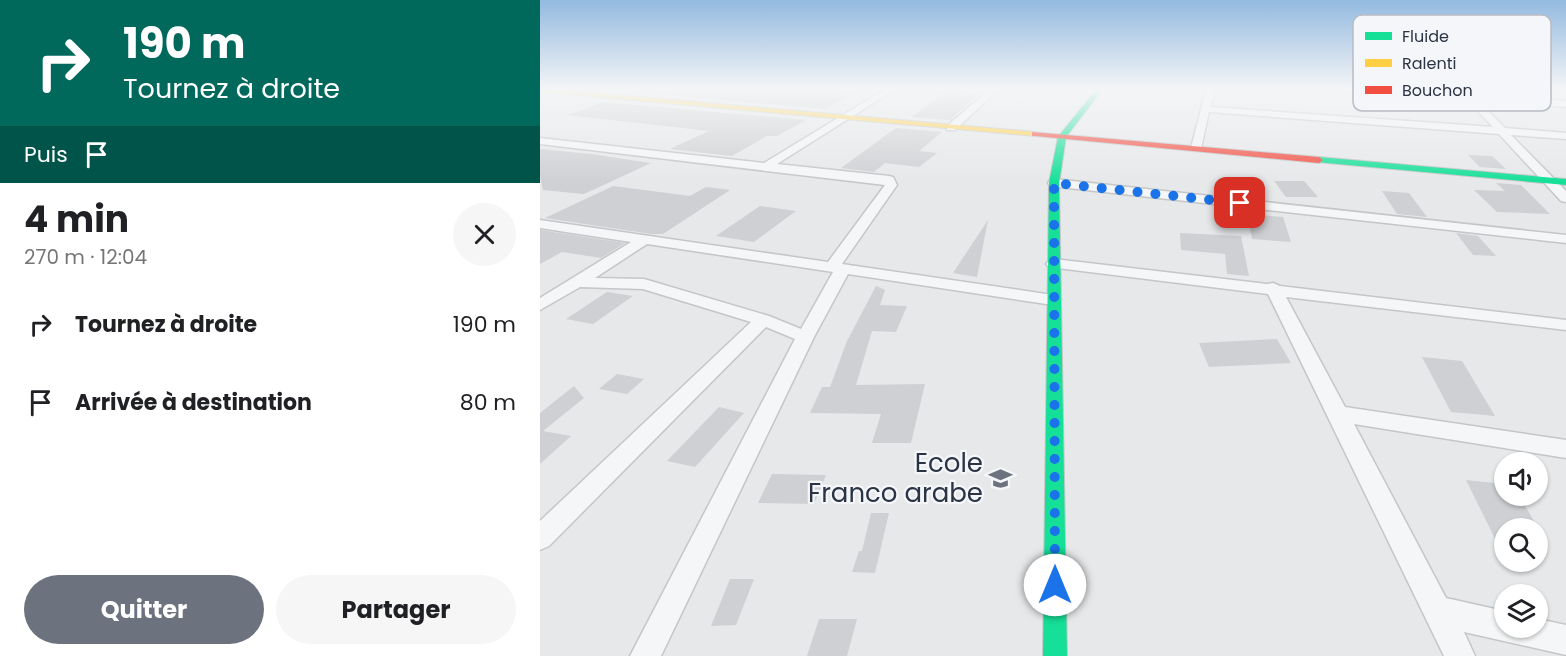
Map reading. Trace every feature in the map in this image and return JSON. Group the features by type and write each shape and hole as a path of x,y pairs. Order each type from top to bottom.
{"street":[{"path":"766,166 837,121"},
{"path":"870,121 1566,182"},
{"path":"951,128 959,121"},
{"path":"1055,656 1054,183 1062,137 1075,121"},
{"path":"1196,148 1203,121"},
{"path":"1356,121 1566,136"},
{"path":"1493,121 1566,198"},
{"path":"540,141 889,180 891,185 837,268 805,337 645,656"},
{"path":"1054,183 1566,239"},
{"path":"540,224 1053,300"},
{"path":"540,305 645,240"},
{"path":"1054,264 1273,288 1566,325"},
{"path":"577,282 644,284 763,320 805,337"},
{"path":"1273,288 1460,656"},
{"path":"540,538 763,320"},
{"path":"1337,414 1566,449"},
{"path":"1437,611 1494,624"},
{"path":"1548,636 1566,640"}],"building":[{"path":"617,121 805,121 777,136 767,136 732,156 670,149 709,131"},
{"path":"896,128 942,132 919,151 937,153 919,167 885,163 874,172 841,168"},
{"path":"540,149 651,163 584,194 543,190 540,176"},
{"path":"1468,155 1492,156 1506,169 1480,167"},
{"path":"1274,181 1304,181 1318,197 1286,197"},
{"path":"1496,183 1521,185 1550,214 1497,212 1474,190 1505,191"},
{"path":"613,186 690,196 706,187 730,190 663,234 545,218"},
{"path":"1382,191 1409,193 1427,217 1397,214"},
{"path":"760,206 796,211 754,242 716,236"},
{"path":"1247,214 1283,217 1291,242 1252,239"},
{"path":"988,220 977,277 953,273"},
{"path":"540,230 625,243 601,258 562,252 540,264"},
{"path":"1180,233 1241,236 1249,276 1227,274 1225,254 1181,250"},
{"path":"1456,233 1478,236 1496,256 1473,255"},
{"path":"876,286 885,290 880,305 907,306 896,332 872,331 856,385 925,384 911,443 872,443 881,414 810,413 822,387 830,387 847,341"},
{"path":"607,292 633,296 593,324 566,319"},
{"path":"1277,339 1291,363 1209,367 1199,343"},
{"path":"1422,357 1462,361 1495,416 1451,412"},
{"path":"617,374 644,379 627,394 599,389"},
{"path":"574,386 584,398 543,431 571,436 540,464 540,413"},
{"path":"719,407 744,413 695,467 667,461"},
{"path":"772,474 826,475 814,504 758,503"},
{"path":"1466,480 1494,483 1494,506 1525,506 1532,518 1494,518 1494,537"},
{"path":"871,513 889,513 875,573 852,572 859,551 862,551"},
{"path":"730,579 754,579 736,625 711,626"},
{"path":"819,619 857,619 847,656 807,656"}],"traffic: fast":[{"path":"1055,656 1054,183 1062,137 1075,121"},
{"path":"1319,160 1566,182"}],"traffic: slow":[{"path":"885,121 1035,134"}],"traffic: jam":[{"path":"1035,134 1319,160"}],"place":[{"name":"Ecole Franco arabe","path":"1001,478"}],"route":[{"path":"1055,585 1052,218 1054,183 1240,203"}]}
